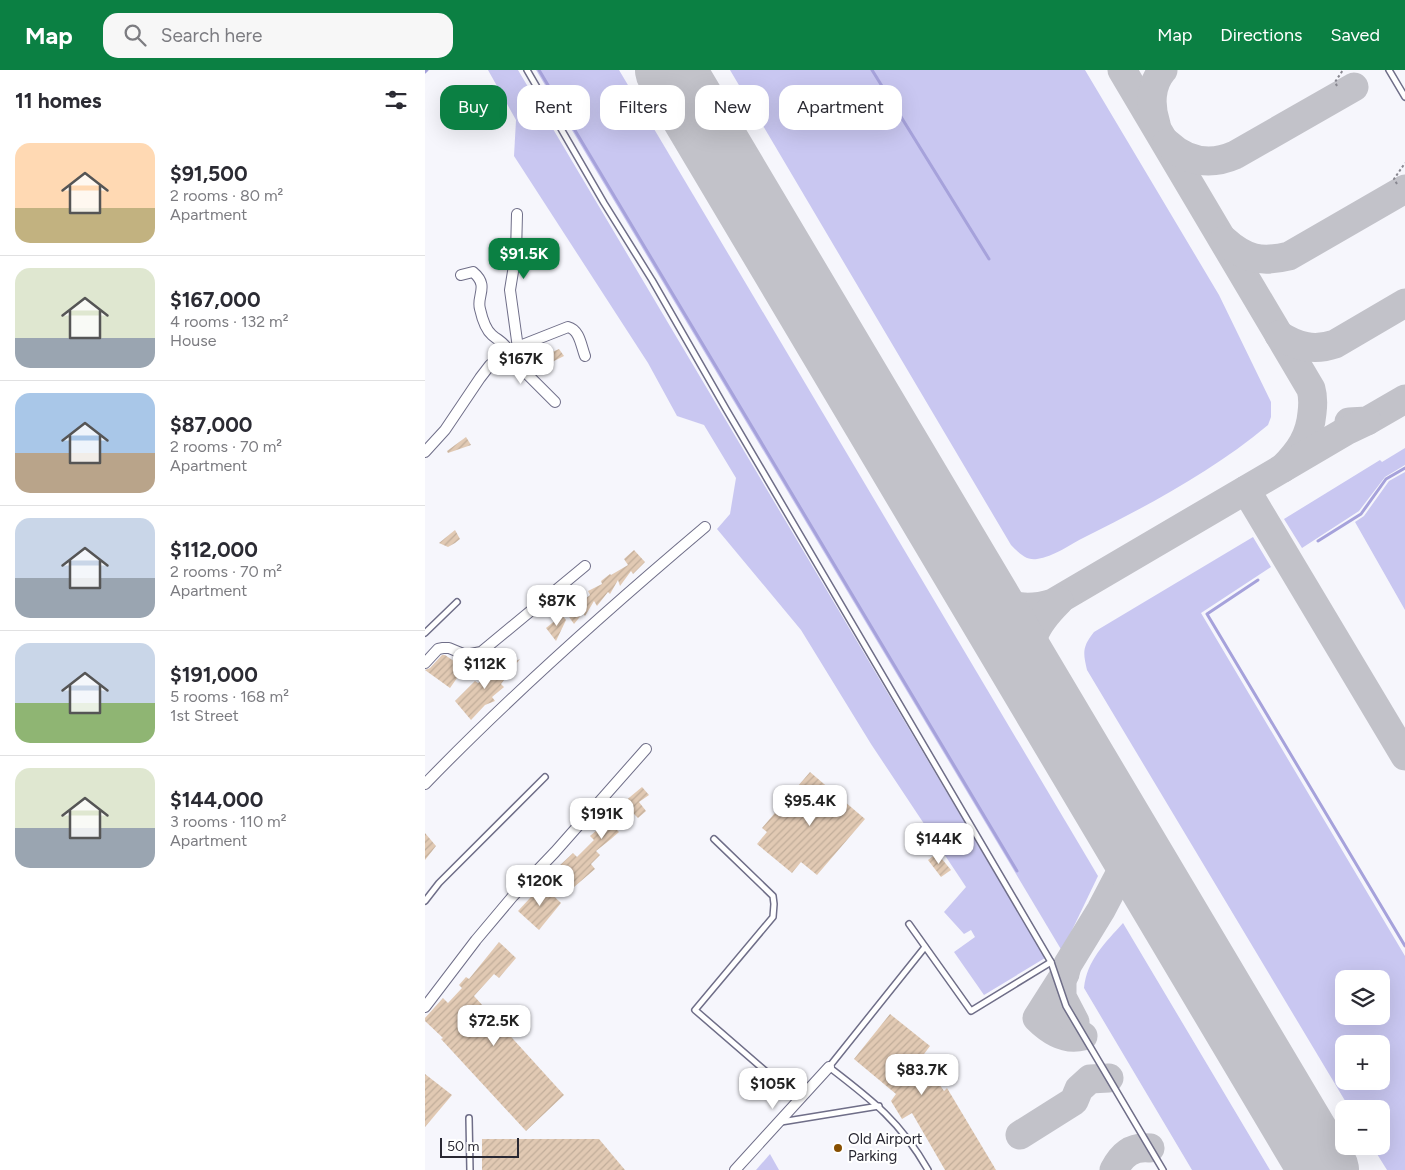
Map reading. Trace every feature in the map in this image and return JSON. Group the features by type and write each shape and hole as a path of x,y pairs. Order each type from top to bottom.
{"street":[{"path":"517,214 517,253 509,290 513,349 528,375 555,402"},
{"path":"461,276 473,272 477,276 483,291 479,307 486,327 493,336 513,349"},
{"path":"425,452 445,430 490,365 513,349 548,334 572,327 577,334 585,356"},
{"path":"425,784 487,720 629,591 705,527"},
{"path":"425,663 438,649 443,648 449,648 466,655 481,652 585,566"},
{"path":"425,1007 476,940 513,896 555,852 646,749"},
{"path":"735,1170 829,1067"}],"lane":[{"path":"527,70 1051,962 1066,1006 1163,1170"},
{"path":"1389,70 1405,96"},
{"path":"425,633 457,602"},
{"path":"425,901 439,883 545,778"},
{"path":"714,839 773,896 774,911 773,917 695,1010 799,1100"},
{"path":"909,924 971,1011 1051,962"},
{"path":"925,947 829,1067 879,1106 907,1138 928,1170"},
{"path":"780,1122 879,1106"},
{"path":"469,1118 470,1170"}],"path":[{"path":"1337,86 1335,82 1343,70"},
{"path":"1397,184 1394,179 1405,163"}],"shaded area":[{"path":"488,70 518,70 527,85 517,85 517,130 554,130 1045,958 984,995 954,952 975,937 971,930 964,934 944,912 966,887 871,744 801,630 717,529 730,514 736,478 704,425 677,416 648,363 514,156 516,120 507,104 507,85 496,85"},
{"path":"536,70 619,70 628,85 600,85 600,130 655,130 1098,876 1062,951 572,130 590,130 590,85 545,85"},
{"path":"730,70 1085,70 1219,295 1271,402 1271,417 1268,425 1247,442 1180,486 1062,550 1043,558 1029,559 1011,545 765,130 769,130 769,85 739,85"},
{"path":"1405,448 1405,465 1385,477 1359,511 1302,548 1284,519 1380,460 1382,462"},
{"path":"1405,472 1405,610 1355,522 1364,516 1389,481"},
{"path":"1253,537 1271,567 1201,613 1405,956 1405,1170 1387,1170 1378,1155 1390,1155 1390,1100 1345,1100 1339,1090 1390,1090 1390,1035 1335,1035 1335,1084 1087,670 1085,646 1094,632"},
{"path":"1123,923 1270,1170 1192,1170 1084,988 1093,960"},
{"path":"770,1154 779,1170 756,1170"}],"building":[{"path":"559,349 564,356 548,364 548,354"},
{"path":"466,437 471,445 448,453 447,451"},
{"path":"455,530 460,539 448,547 439,543"},
{"path":"634,550 645,562 633,574 631,571 620,586 618,580 610,594 608,592 597,606 594,601 585,616 583,613 574,624 567,614 590,595 588,591 602,584 601,581 610,574 628,565 624,559"},
{"path":"562,615 566,620 556,641 546,628"},
{"path":"442,655 445,655 464,668 450,688 425,670 430,668"},
{"path":"510,656 516,661 520,659 501,684 504,687 492,697 495,701 485,705 471,720 455,701 475,681 478,683 503,669 500,666"},
{"path":"810,772 865,819 817,875 801,862 792,873 757,844 767,832 762,828"},
{"path":"642,787 649,795 639,802 646,811 638,818 634,814 617,830 619,832 596,851 600,855 591,864 595,869 574,887 557,868 573,853 577,857 594,840 590,836 597,830 598,832 624,802"},
{"path":"425,833 436,846 425,860"},
{"path":"937,853 951,870 941,877 928,860"},
{"path":"542,885 561,903 539,930 518,911"},
{"path":"499,942 516,958 499,978 494,974 474,996 564,1095 526,1131 441,1039 443,1038 425,1021 425,1018 443,998 448,1003 462,988 459,985 466,977 469,979"},
{"path":"890,1014 930,1046 921,1058 944,1091 947,1088 996,1170 945,1170 912,1113 902,1119 891,1101 896,1094 854,1059"},
{"path":"425,1074 452,1095 425,1127"},
{"path":"482,1139 599,1139 625,1170 482,1170"}],"waterway":[{"path":"539,70 1017,871"},
{"path":"872,70 989,259"},
{"path":"1318,541 1361,514 1386,479 1405,468"},
{"path":"1258,580 1207,614 1405,946"}],"taxiway":[{"path":"1122,70 1311,389 1313,407 1309,429 1303,443 1283,468"},
{"path":"1156,124 1152,96 1153,89 1163,70"},
{"path":"1167,143 1191,158 1208,161 1226,158 1235,155 1354,87"},
{"path":"1224,240 1239,252 1254,258 1270,259 1289,256 1405,189"},
{"path":"1279,335 1306,347 1335,344 1405,303"},
{"path":"1349,422 1367,421 1405,399"},
{"path":"973,580 992,595 1019,607 1053,603 1346,431 1367,421"},
{"path":"1246,490 1405,756"},
{"path":"1032,679 1031,644 1043,619 1059,601"},
{"path":"1075,1022 1062,997 1062,980 1068,964 1101,910 1133,849"},
{"path":"1065,974 1037,1018 1058,1034 1070,1037 1083,1036"},
{"path":"1020,1135 1074,1101 1079,1089 1090,1079 1109,1078"},
{"path":"1114,1170 1124,1155 1138,1148 1150,1148"}],"runway":[{"path":"670,70 1324,1170"}],"place":[{"name":"Old Airport Parking","path":"838,1148"}]}
